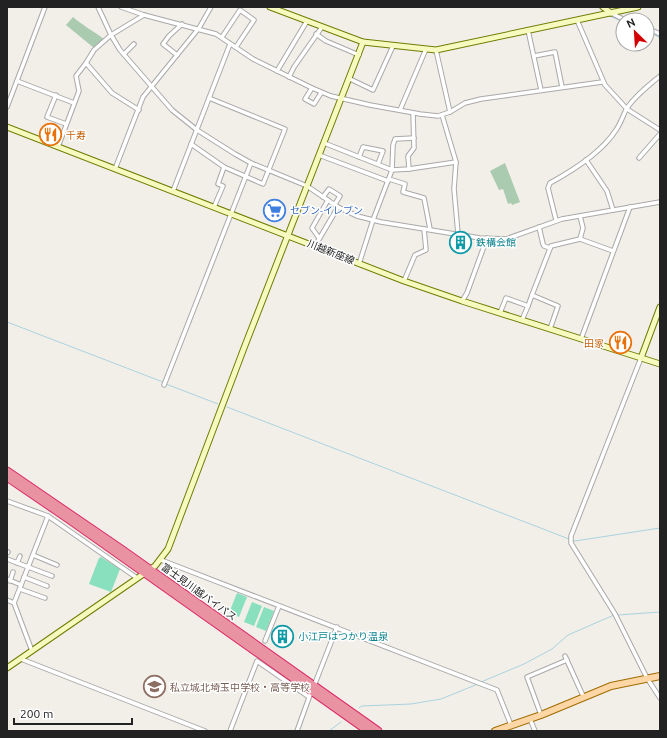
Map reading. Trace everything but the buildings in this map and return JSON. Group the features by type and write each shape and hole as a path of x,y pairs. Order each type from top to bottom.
{"highway":[{"name":"富士見川越バイパス","path":"7,471 368,731"},
{"name":"富士見川越バイパス","path":"7,477 147,571"},
{"name":"富士見川越バイパス","path":"312,691 378,731"}],"main road":[{"path":"495,731 541,715 611,686 660,676"}],"street":[{"path":"7,107 45,7"},
{"path":"98,7 111,35 124,54 172,110 197,130 251,163 307,186 336,206 357,216 430,230 487,238 506,239 556,220 660,202"},
{"path":"121,7 144,15 199,28 216,34 253,58 321,93 341,99 431,116 442,115 465,103 481,98 602,82"},
{"path":"115,169 143,97 199,28 212,7"},
{"path":"270,7 364,42 436,50 638,7"},
{"path":"603,7 608,13 615,16"},
{"path":"222,37 240,10 254,20 236,47"},
{"path":"58,147 79,91 76,76 94,50 111,35 144,15"},
{"path":"577,20 602,82 627,109 660,130"},
{"path":"277,71 307,21"},
{"path":"177,55 163,44 182,24"},
{"path":"289,77 294,67 322,27"},
{"path":"528,30 541,90"},
{"path":"316,34 326,41 359,55"},
{"path":"7,668 147,571 160,560 168,550 287,235 364,42"},
{"path":"124,54 134,44"},
{"path":"173,191 230,44"},
{"path":"350,79 373,90 393,46"},
{"path":"400,110 426,49"},
{"path":"436,50 450,112"},
{"path":"534,56 555,52 562,87"},
{"path":"86,63 112,93 139,110"},
{"path":"556,220 548,185 586,160 609,139 616,130 627,109 639,94 660,76"},
{"path":"17,81 74,103"},
{"path":"312,88 305,99 314,104 321,93"},
{"path":"56,95 48,117 66,124"},
{"path":"191,144 224,167 263,184 285,128 209,98"},
{"path":"409,169 408,156 414,148 413,113"},
{"path":"442,115 456,162 454,189 458,234"},
{"name":"川越新座線","path":"7,127 404,281 660,364"},
{"path":"639,158 660,134"},
{"path":"359,264 373,220 392,170 393,145 395,139 414,138"},
{"path":"324,143 392,170 456,162"},
{"path":"359,157 363,147 382,152 378,164"},
{"path":"319,155 388,180 405,184 403,192 424,198 430,230"},
{"path":"586,160 609,195 613,210"},
{"path":"164,385 216,256 251,163"},
{"path":"214,208 223,186 218,184 224,167"},
{"path":"315,246 340,196 329,189 323,197"},
{"path":"319,238 312,228 328,200"},
{"path":"581,339 630,207"},
{"path":"580,216 583,228 580,239"},
{"path":"539,227 544,246 550,248"},
{"path":"404,281 415,255 426,250 424,228"},
{"path":"462,301 467,293 487,238"},
{"path":"522,320 551,246 580,239 613,251"},
{"path":"532,295 558,306 550,329"},
{"path":"500,313 506,298 528,306"},
{"path":"660,307 570,538 572,547 615,614 647,678 660,698"},
{"path":"7,501 48,516 137,578"},
{"path":"32,651 14,603 48,516"},
{"path":"32,555 57,565"},
{"path":"17,563 20,556"},
{"path":"7,559 52,576"},
{"path":"160,560 497,690 511,725"},
{"path":"13,572 9,580 21,585"},
{"path":"24,577 47,586"},
{"path":"20,589 45,598"},
{"path":"7,600 14,603"},
{"path":"265,641 279,606"},
{"path":"297,731 337,627"},
{"path":"541,715 527,677 566,658 584,698"},
{"path":"21,659 204,731"},
{"path":"230,731 257,661 312,691"},
{"path":"530,719 535,731"}],"green space":[{"path":"73,17 104,39 94,48 66,25"},
{"path":"505,163 520,202 512,205 511,203 508,204 503,189 499,190 490,171"},
{"path":"101,557 120,569 111,592 89,584 99,558"},
{"path":"237,593 247,597 239,617 229,613"},
{"path":"252,602 262,606 254,626 244,622"},
{"path":"264,607 274,611 266,631 256,627"}],"waterway":[{"path":"598,7 604,12"},
{"path":"610,16 615,18"},
{"path":"655,35 660,38"},
{"path":"7,322 163,382"},
{"path":"166,384 218,404"},
{"path":"227,407 569,539"},
{"path":"572,540 575,541 660,528"},
{"path":"618,615 660,612"},
{"path":"481,682 524,664 552,649 568,635 614,615"},
{"path":"359,708 362,706 411,704 441,699 478,684"},
{"path":"329,731 341,722"}],"place":[{"name":"千寿","path":"51,135"},
{"name":"セブン-イレブン","path":"274,210"},
{"name":"鉄構会館","path":"460,242"},
{"name":"田家","path":"620,343"},
{"name":"小江戸はつかり温泉","path":"283,636"},
{"name":"私立城北埼玉中学校・高等学校","path":"155,687"}]}
